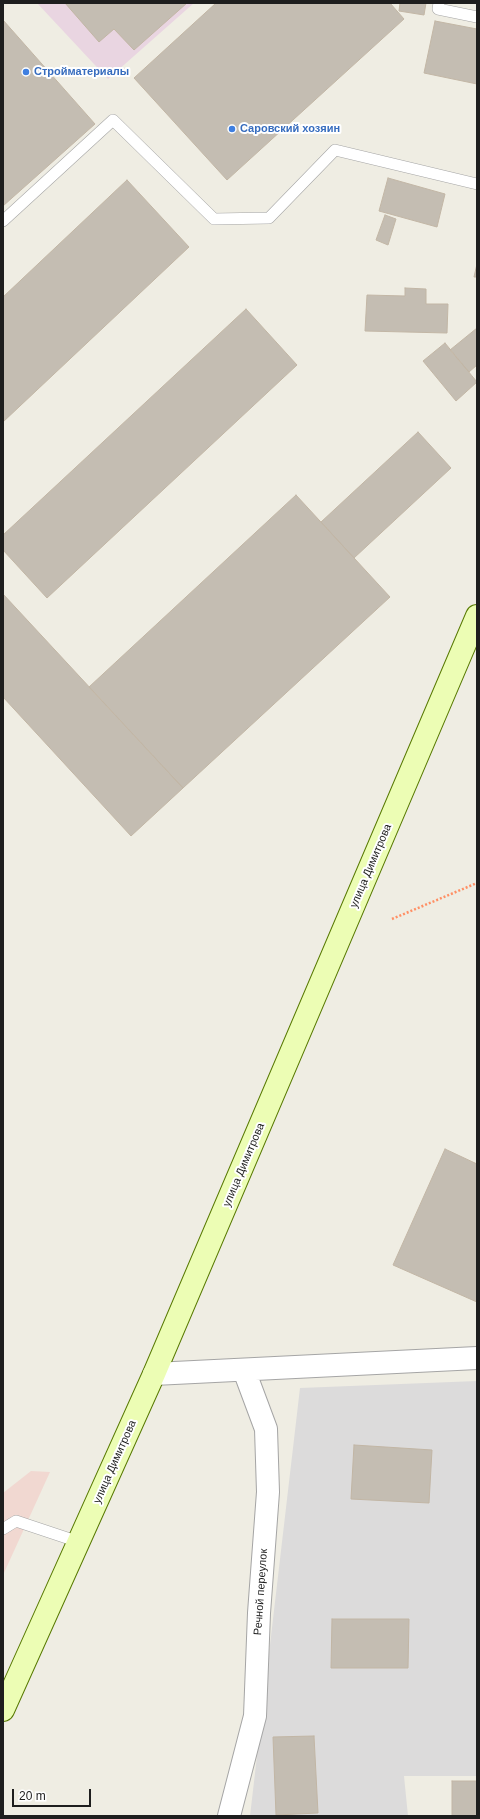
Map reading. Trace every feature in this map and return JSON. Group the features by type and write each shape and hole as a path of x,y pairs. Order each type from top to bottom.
{"street":[{"name":"улица Димитрова","path":"3,1710 154,1374 477,616"},
{"path":"154,1374 477,1358"},
{"name":"Речной переулок","path":"229,1816 255,1716 259,1613 268,1492 266,1429 244,1370"}],"lane":[{"path":"439,3 438,9 477,16"},
{"path":"3,221 113,120 214,219 269,218 335,150 477,184"},
{"path":"3,1529 16,1521 79,1542"}],"path":[{"path":"392,919 477,883"}],"shaded area":[{"path":"37,3 194,3 108,79"},
{"path":"477,1381 477,1776 404,1776 408,1816 250,1816 300,1388"},
{"path":"31,1471 50,1472 3,1575 3,1493"}],"building":[{"path":"65,3 187,3 134,50 114,29 99,42"},
{"name":"Саровский хозяин","path":"216,3 390,3 404,19 227,180 134,78"},
{"path":"400,3 426,3 424,15 399,11"},
{"name":"Стройматериалы","path":"3,20 95,124 3,206"},
{"path":"435,21 477,29 477,84 424,73"},
{"path":"388,178 445,194 437,227 379,211"},
{"path":"127,180 189,247 3,422 3,297"},
{"path":"385,215 396,219 388,245 376,240"},
{"path":"477,264 477,277 474,277"},
{"path":"405,288 426,289 426,304 448,304 447,333 365,331 367,295 405,296"},
{"path":"246,309 297,365 47,598 3,550 3,535"},
{"path":"477,328 477,365 469,372 450,350"},
{"path":"445,343 477,382 456,401 423,361"},
{"path":"418,432 451,468 354,558 321,522"},
{"path":"296,495 390,597 183,788 89,687"},
{"path":"3,594 183,788 131,836 3,697"},
{"path":"445,1149 477,1164 477,1302 393,1265"},
{"path":"354,1445 432,1450 429,1503 351,1499"},
{"path":"332,1619 409,1619 408,1668 331,1668"},
{"path":"314,1736 318,1813 276,1815 273,1737"},
{"path":"452,1781 477,1781 477,1816 452,1816"}],"place":[{"name":"Стройматериалы","path":"26,72"},
{"name":"Саровский хозяин","path":"232,129"}]}
